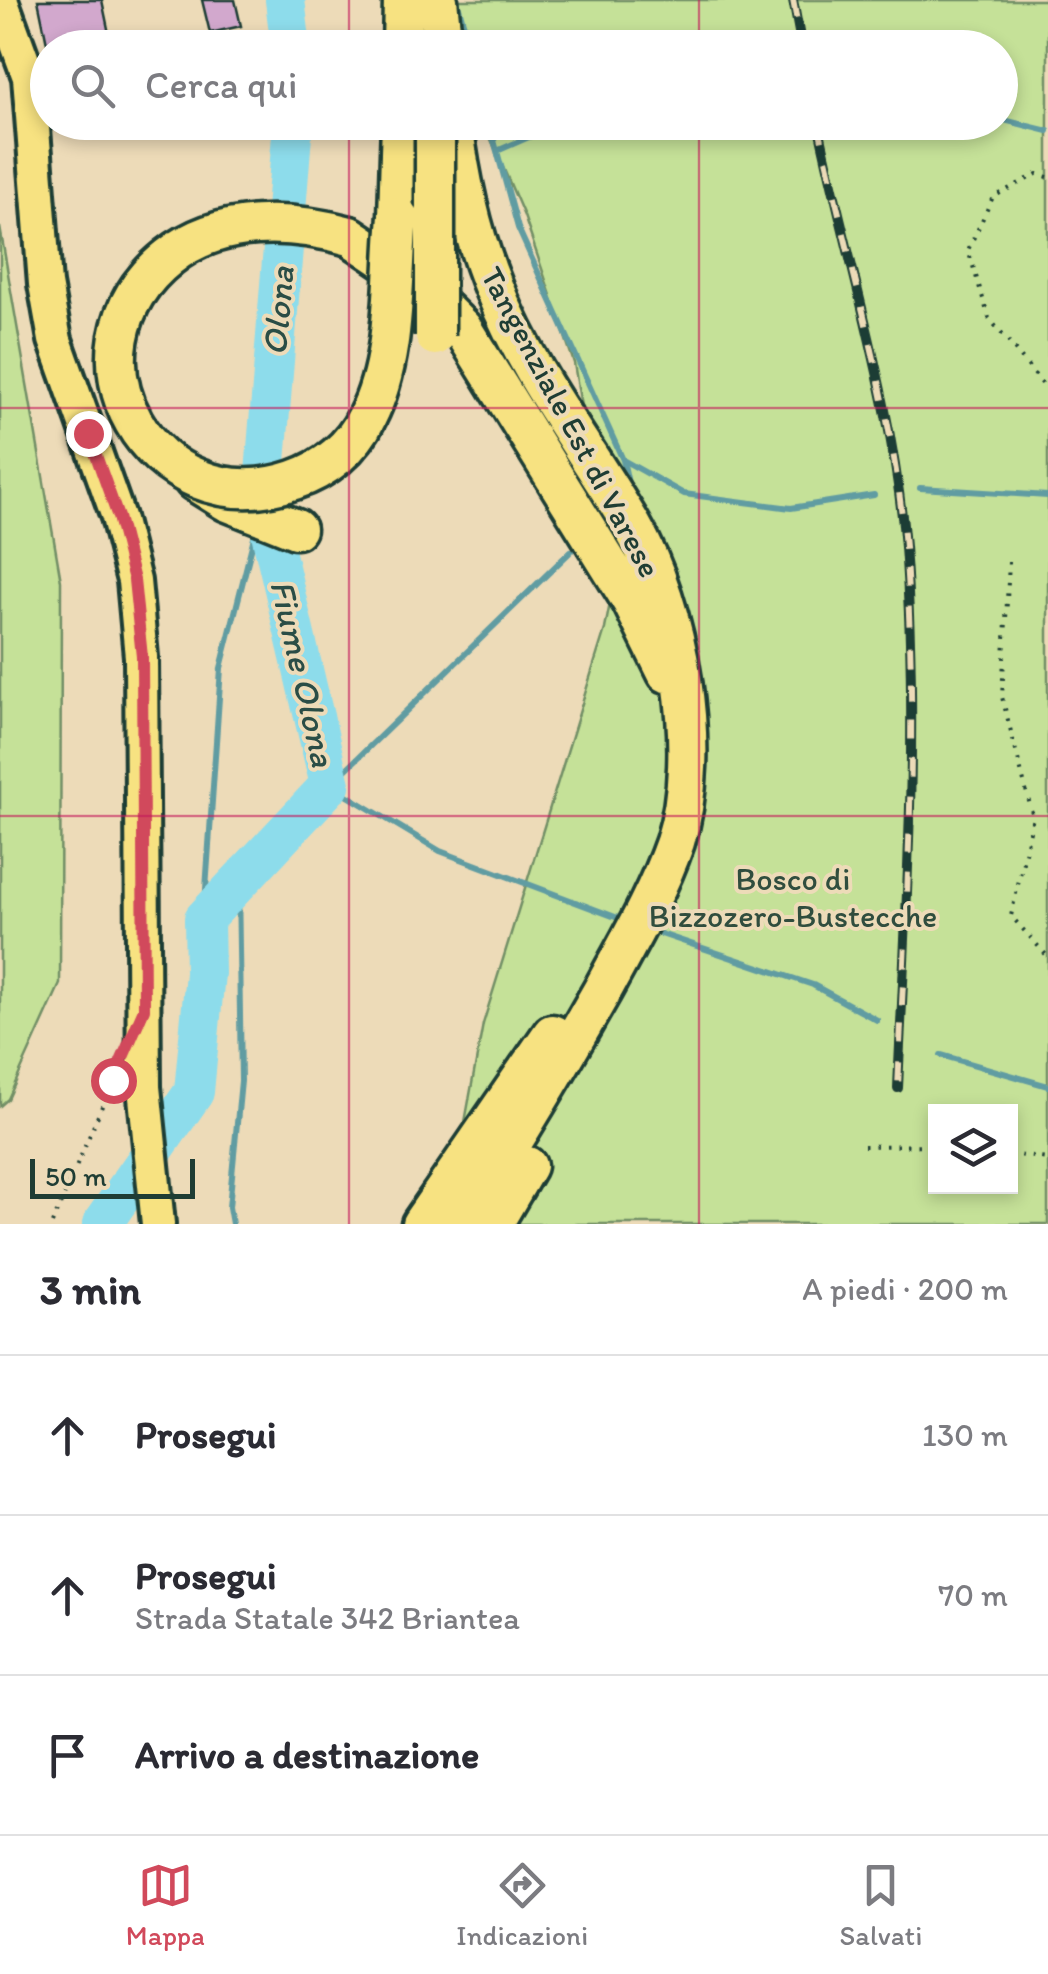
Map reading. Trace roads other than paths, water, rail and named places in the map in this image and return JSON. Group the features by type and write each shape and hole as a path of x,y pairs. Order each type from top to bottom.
{"highway":[{"path":"402,30 403,0"},
{"path":"435,30 437,0"},
{"path":"437,0 441,30"},
{"name":"Tangenziale Est di Varese","path":"400,140 398,216 384,370 367,419 354,440 319,468 265,488 219,485 184,474 160,458 129,416 120,385 121,332 148,277 175,252 223,231 287,223 350,236 432,296 482,358 632,602 660,654 684,723"},
{"path":"434,336 435,140"},
{"name":"Tangenziale Est di Varese","path":"456,140 467,200 496,294 635,531 673,628 684,723 685,784 676,839 652,898 615,967 460,1224"},
{"path":"396,400 398,216"},
{"path":"184,474 226,501 296,528"},
{"path":"421,1224 554,1032 615,967"},
{"path":"493,1224 567,1096 615,967"}],"main road":[{"path":"1,0 28,77 30,101"},
{"path":"33,140 45,284 56,340 118,517 134,580 142,657 144,1086 158,1224"}],"waterway":[{"name":"Olona","path":"285,0 289,30"},
{"path":"457,0 465,30"},
{"path":"1018,124 1048,131"},
{"name":"Fiume Olona","path":"102,1224 194,1092 205,973 204,919 330,785 263,499 292,140"},
{"path":"494,140 518,228 623,460 629,488"},
{"path":"497,151 522,140"},
{"path":"623,460 684,494 791,508 874,495"},
{"path":"920,488 1048,496"},
{"path":"204,919 221,668 257,525"},
{"name":"Fiume Olona","path":"571,551 330,785 440,851 626,921"},
{"path":"232,1224 229,1207 241,1081 238,882"},
{"path":"652,931 813,985 877,1020"},
{"path":"941,1055 1048,1086"}],"railway":[{"path":"793,0 799,30"},
{"path":"822,140 891,441 905,547 911,750 898,1088"}],"park label":[{"name":"Bosco di Bizzozero-Bustecche","path":"793,898"}]}
